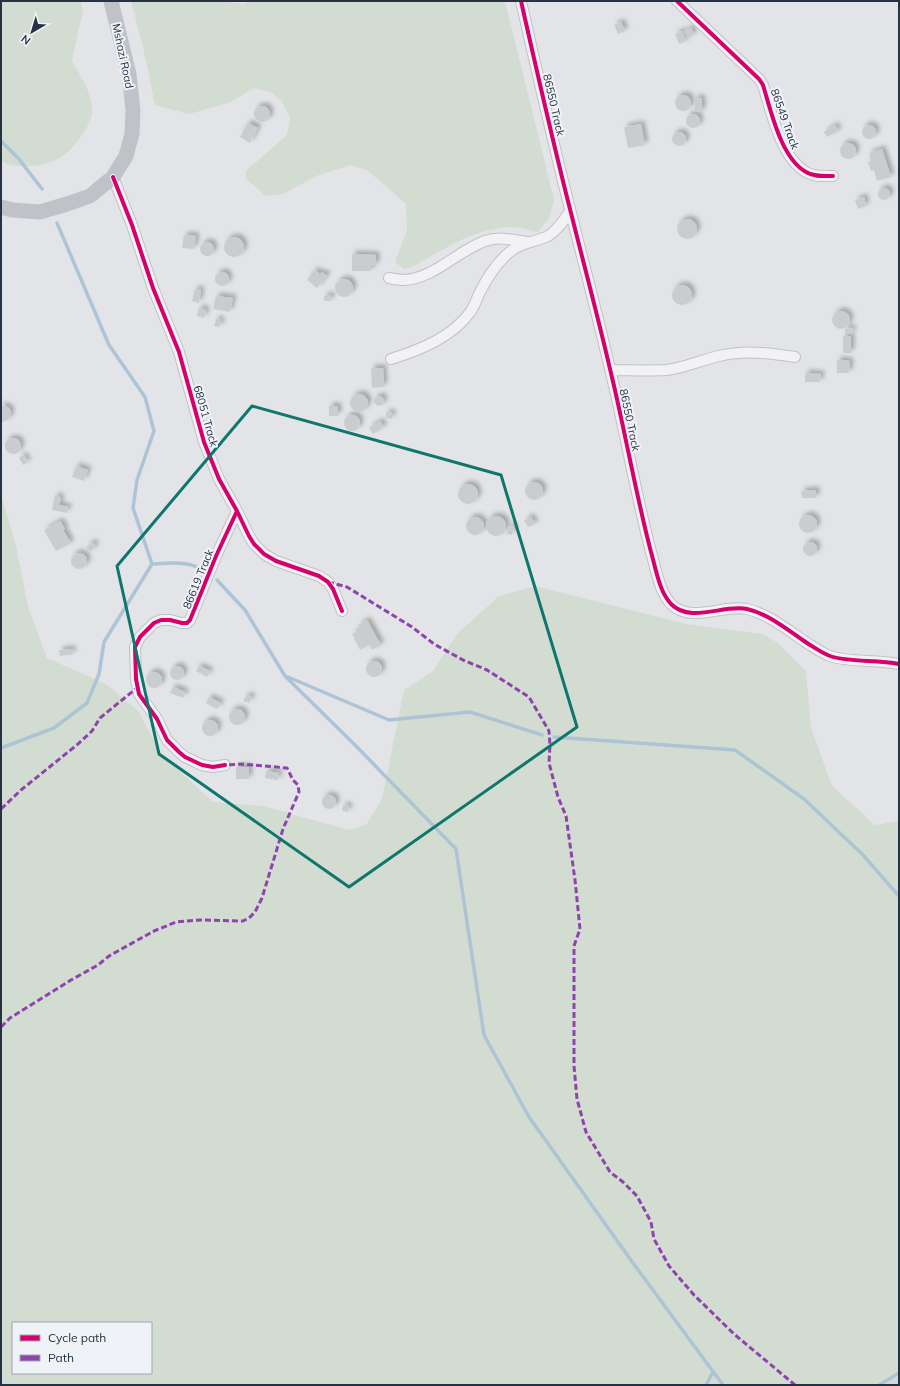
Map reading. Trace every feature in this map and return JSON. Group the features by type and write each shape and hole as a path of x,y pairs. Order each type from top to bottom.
{"street":[{"name":"Mshazi Road","path":"1,207 12,210 40,212 90,196 113,177 126,156 132,134 133,110 129,73 111,1"},
{"name":"86550 Track","path":"521,1 570,211 611,370 645,527 659,579 666,597 680,610 690,613 734,608 746,609 776,623 829,656 842,659 869,660 899,664"},
{"name":"86549 Track","path":"677,1 759,79 763,85 780,139 787,154 796,165 806,172 814,175 833,176"},
{"name":"68051 Track","path":"113,177 132,225 153,288 179,352 204,442 219,479 249,536 254,544 264,554 319,576 328,582 333,588 342,611"},
{"path":"391,359 433,343 458,326 471,311 494,269 512,250 528,242 548,236 560,226 570,211"},
{"path":"389,278 403,280 415,279 447,264 472,246 486,241 505,238 528,242"},
{"path":"611,370 666,370 680,368 720,356 741,352 767,353 795,357"},
{"name":"86619 Track","path":"225,765 213,767 202,765 185,757 168,740 157,719 139,694 136,679 135,647 140,637 154,623 161,620 170,620 187,623 190,620 216,556 237,511"}],"highlighted area":[{"path":"252,406 501,475 577,727 349,887 159,754 117,566"}],"shaded area":[{"path":"1,1 81,1 83,10 72,61 88,91 92,105 92,112 89,124 77,142 66,154 52,162 36,166 16,166 7,164 1,160"},
{"path":"131,1 219,1 244,4 249,1 505,1 554,200 549,218 538,232 511,227 484,232 459,241 412,267 404,269 395,262 407,230 406,204 367,170 350,165 316,176 283,194 266,196 246,179 246,171 287,135 290,117 281,100 271,92 254,88 231,102 189,114 155,105 143,47"},
{"path":"1,495 16,545 28,607 47,658 106,684 138,711 162,755 213,802 263,806 349,830 366,825 382,799 404,690 433,671 457,634 499,596 535,586 686,624 762,634 778,643 806,671 811,728 832,786 875,825 899,821 899,1385 1,1385"}],"building":[{"path":"621,22 625,31 618,34 614,25"},
{"path":"691,28 694,35 688,38 684,31"},
{"path":"683,31 686,41 679,44 675,34"},
{"path":"680,95 686,95 691,100 689,109 686,111 680,111 675,106 675,100"},
{"path":"702,98 702,112 695,112 694,99"},
{"path":"262,106 268,108 270,114 268,120 262,122 256,120 254,114 256,108"},
{"path":"693,114 698,116 700,121 698,126 693,128 688,126 686,121 688,116"},
{"path":"248,123 258,128 250,143 240,137"},
{"path":"641,124 645,145 628,148 624,127"},
{"path":"835,125 838,131 827,137 824,132"},
{"path":"866,125 872,125 876,129 876,135 872,139 866,139 862,135 862,129"},
{"path":"676,132 682,132 686,136 686,142 682,146 676,146 672,142 672,136"},
{"path":"848,143 854,145 856,151 854,157 848,159 842,157 840,151 842,145"},
{"path":"882,149 891,177 877,181 874,170 871,171 868,162 871,161 869,153"},
{"path":"886,188 889,189 889,199 882,200 879,199 878,192 879,189"},
{"path":"864,197 866,206 858,209 855,200"},
{"path":"687,219 694,222 697,229 694,236 687,239 680,236 677,229 680,222"},
{"path":"184,235 196,236 194,249 182,248"},
{"path":"234,237 241,240 244,247 241,254 234,257 227,254 224,247 227,240"},
{"path":"207,242 212,244 214,249 212,254 207,256 202,254 200,249 202,244"},
{"path":"352,254 376,255 376,266 371,265 371,271 352,271"},
{"path":"315,270 320,274 322,272 327,276 317,288 307,280"},
{"path":"222,272 227,274 229,279 227,284 222,286 217,284 215,279 217,274"},
{"path":"344,279 350,282 353,288 350,294 344,297 338,294 335,288 338,282"},
{"path":"682,285 689,288 692,295 689,302 682,305 675,302 672,295 675,288"},
{"path":"195,289 201,290 199,303 192,301"},
{"path":"331,295 331,301 324,301 324,296"},
{"path":"216,296 233,298 230,312 213,309"},
{"path":"199,308 206,310 204,318 197,316"},
{"path":"841,311 845,312 849,316 849,324 845,328 841,329 837,328 833,324 832,320 833,316 837,312"},
{"path":"216,319 221,320 220,327 214,326"},
{"path":"852,328 853,333 845,334 845,329"},
{"path":"843,336 851,336 851,353 843,353"},
{"path":"837,360 850,361 849,373 837,373"},
{"path":"371,368 383,368 384,387 372,388"},
{"path":"805,373 821,374 820,382 805,382"},
{"path":"355,394 363,394 368,399 366,410 363,412 355,412 350,407 350,399"},
{"path":"377,396 381,396 383,397 383,405 377,406 374,403 374,399"},
{"path":"1,405 9,408 11,412 10,417 3,422 1,421"},
{"path":"329,406 338,406 338,416 329,416"},
{"path":"386,412 392,413 392,419 386,418"},
{"path":"352,415 358,417 360,423 358,429 352,431 346,429 344,423 346,417"},
{"path":"380,421 384,427 373,434 369,428"},
{"path":"10,438 16,438 21,443 19,452 16,454 10,454 5,449 5,443"},
{"path":"23,455 28,462 23,465 19,458"},
{"path":"76,466 88,470 84,481 72,477"},
{"path":"534,482 540,485 543,491 540,497 534,500 528,497 525,491 528,485"},
{"path":"468,484 475,487 478,494 475,501 468,504 461,501 458,494 461,487"},
{"path":"816,490 816,498 802,498 801,491"},
{"path":"55,495 61,498 59,505 68,507 67,513 52,510"},
{"path":"808,515 812,516 816,520 816,528 812,532 808,533 804,532 800,528 799,524 800,520 804,516"},
{"path":"496,516 503,519 506,526 503,533 496,536 489,533 486,526 489,519"},
{"path":"475,517 481,520 484,526 481,532 475,535 469,532 466,526 469,520"},
{"path":"531,517 535,524 528,527 524,520"},
{"path":"60,521 65,529 63,530 71,543 56,551 44,530"},
{"path":"509,526 514,527 512,535 507,534"},
{"path":"92,542 96,546 90,552 86,547"},
{"path":"810,542 815,544 817,549 815,554 810,556 805,554 803,549 805,544"},
{"path":"79,553 85,555 87,561 85,567 79,569 73,567 71,561 73,555"},
{"path":"367,620 381,645 372,650 369,645 360,650 352,634 361,629 358,625"},
{"path":"72,649 73,654 60,656 59,650"},
{"path":"374,661 380,663 382,669 380,675 374,677 368,675 366,669 368,663"},
{"path":"177,666 182,668 184,673 182,678 177,680 172,678 170,673 172,668"},
{"path":"199,666 210,671 207,677 196,671"},
{"path":"154,672 160,674 162,680 160,686 154,688 148,686 146,680 148,674"},
{"path":"173,687 185,692 183,698 170,693"},
{"path":"247,695 252,697 249,703 243,701"},
{"path":"209,697 221,703 217,709 206,703"},
{"path":"234,709 240,709 245,714 243,723 240,725 234,725 229,720 229,714"},
{"path":"207,720 213,720 218,725 216,734 213,736 207,736 202,731 202,725"},
{"path":"236,767 249,767 249,779 236,779"},
{"path":"266,771 279,773 278,780 265,778"},
{"path":"329,795 334,797 336,802 334,807 329,809 324,807 322,802 324,797"},
{"path":"343,805 349,806 348,812 342,811"}],"waterway":[{"path":"1,141 19,159 42,189"},
{"path":"57,223 109,345 145,397 154,431 137,480 133,508 152,564 184,564 196,566 202,569"},
{"path":"1,748 54,728 87,703 99,674 104,642 152,564"},
{"path":"217,580 245,610 285,676 357,747 456,849 484,1035 529,1117 633,1263 723,1385"},
{"path":"288,677 389,720 470,712 542,735"},
{"path":"554,737 735,750 804,799 863,855 899,896"},
{"path":"706,1385 713,1372"},
{"path":"879,1385 899,1373"}],"marked path":[{"path":"328,582 347,587 412,627 434,644 463,660 487,670 529,697 549,731 549,763 558,797 566,816 580,929 574,946 574,1066 577,1099 586,1132 610,1172 637,1196 651,1222 654,1239 669,1266 694,1295 734,1334 795,1385"},
{"path":"1,809 21,790 78,744 92,731 100,718 138,687"},
{"path":"1,1027 10,1018 98,965 109,956 154,931 176,922 200,920 243,921 255,912 262,898 283,829 299,792 298,785 293,780 287,768 242,764 225,765"}],"cycle path":[{"path":"521,1 558,160 601,330 645,529 658,580 667,599 679,610 688,613 738,608 755,611 771,619 816,649 830,656 846,660 899,664"},
{"path":"677,1 759,79 763,85 778,133 790,156 797,165 812,175 833,176"},
{"path":"113,177 132,225 153,288 179,352 204,442 219,479 249,536 254,544 264,554 276,561 319,576 328,582 333,589 342,611"},
{"path":"225,765 213,767 202,765 185,757 167,740 157,719 139,694 136,679 135,647 140,637 154,623 161,620 187,623 190,620 216,556 237,511"}]}
